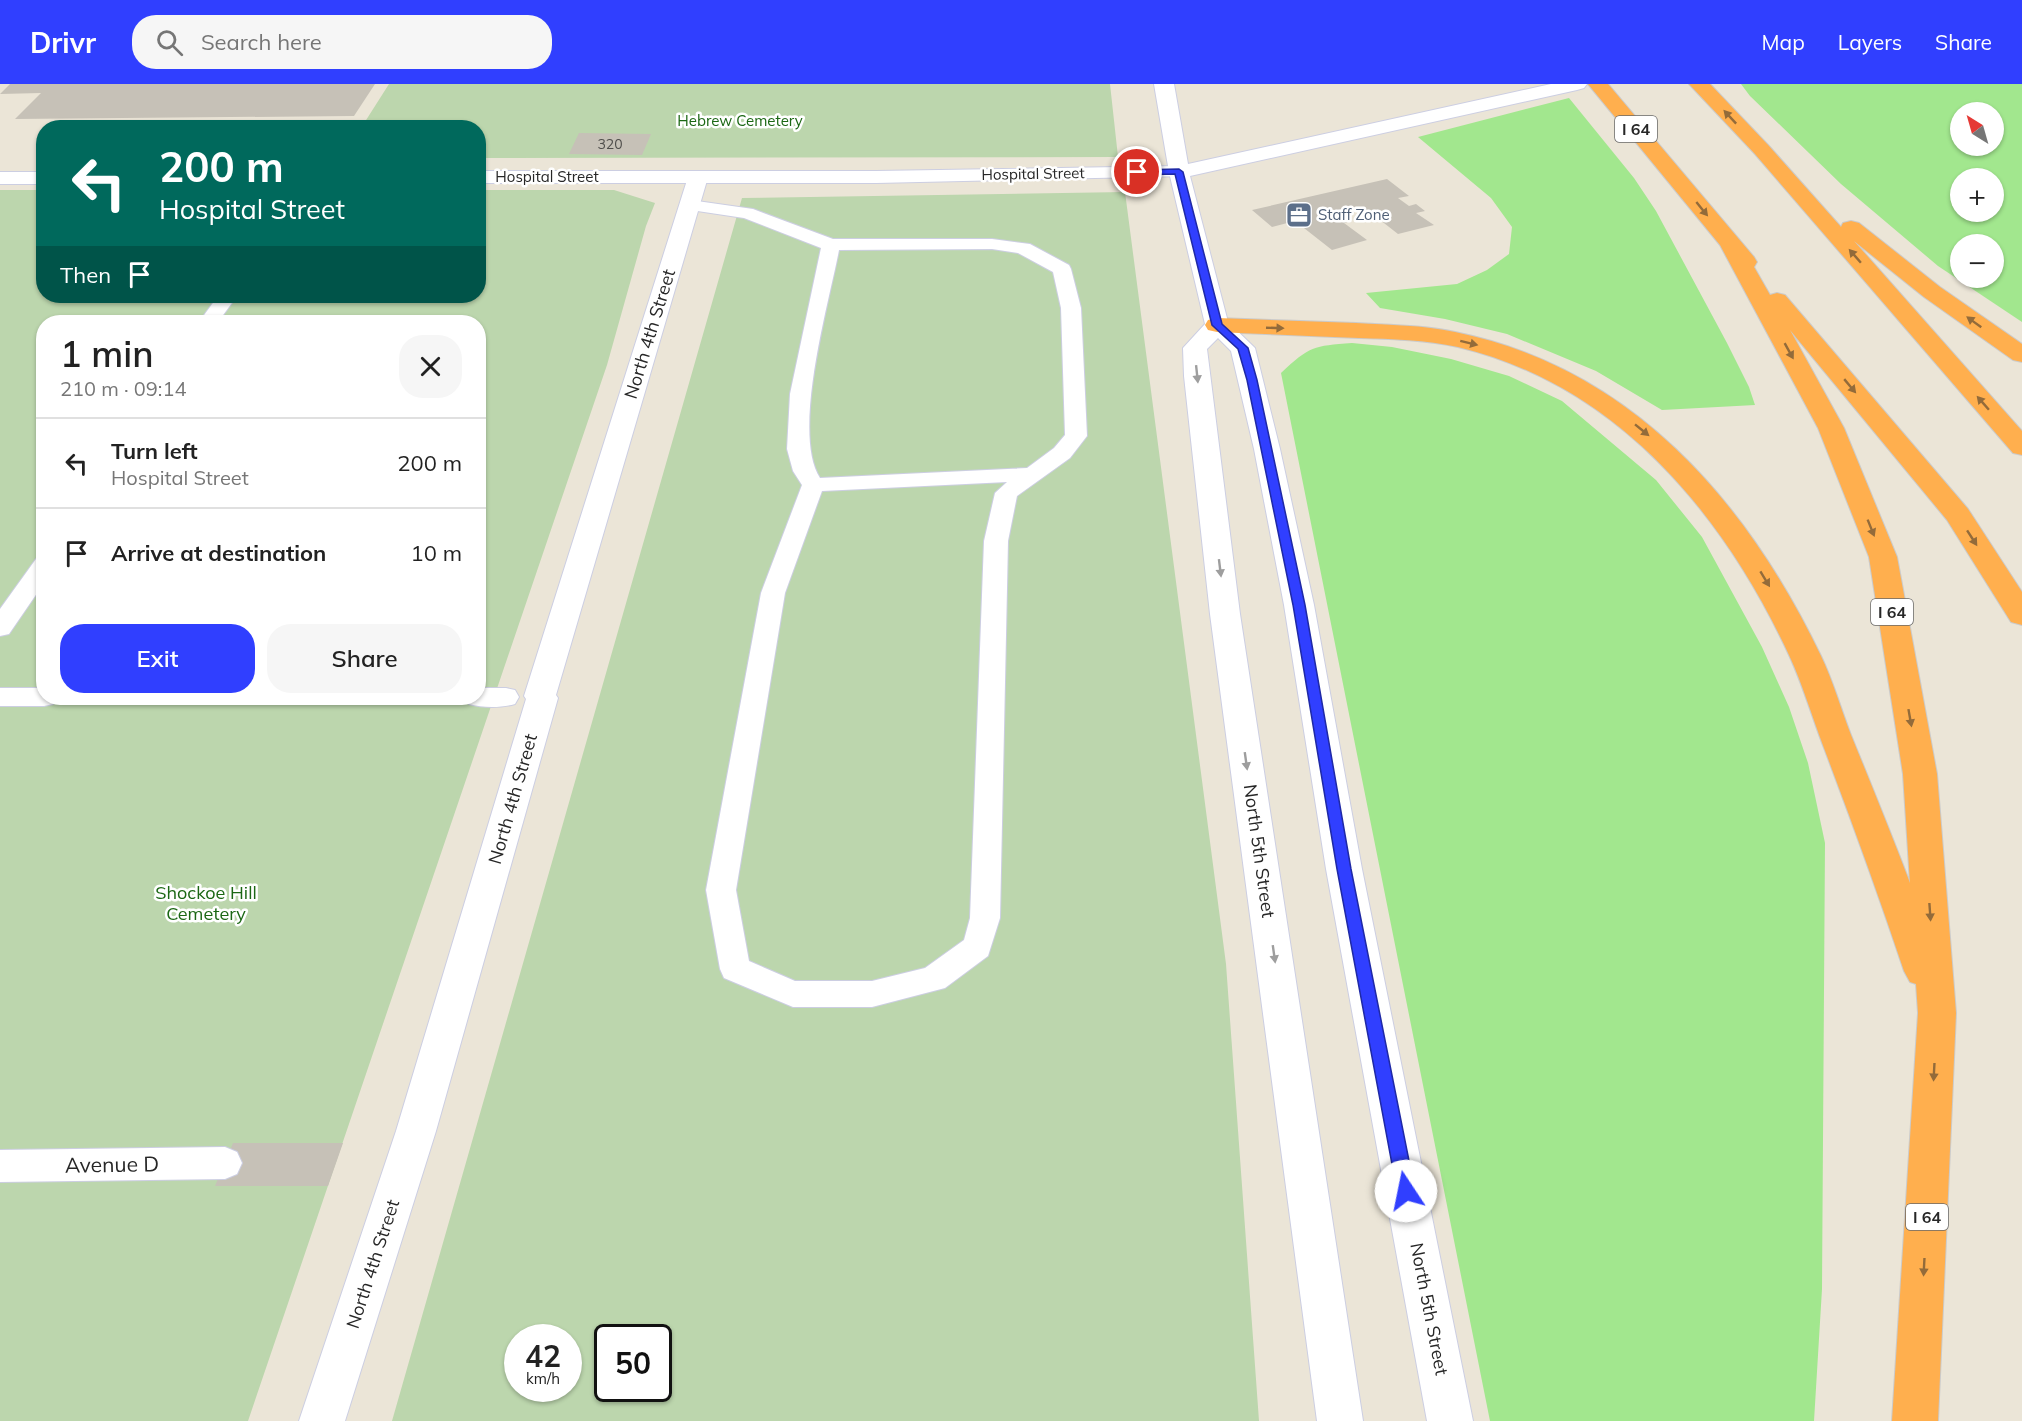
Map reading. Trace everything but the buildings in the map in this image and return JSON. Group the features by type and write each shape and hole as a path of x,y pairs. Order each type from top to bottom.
{"highway":[{"name":"I 64","path":"1598,84 1731,245 1831,428 1882,557 1920,774 1937,1013 1915,1421"},
{"path":"1699,84 1762,150 2022,447"},
{"path":"1762,150 1871,245 1932,292 2022,355"},
{"path":"1731,245 1958,515 2022,615"},
{"path":"1217,325 1401,332 1467,342 1553,371 1607,402 1652,438 1702,488 1744,545 1774,595 1806,656 1887,865 1937,1013"}],"main road":[{"path":"1164,84 1179,172 1217,325"},
{"name":"Hospital Street","path":"486,178 694,191 876,177 1179,172 1577,84"},
{"path":"0,178 36,178"},
{"name":"North 4th Street","path":"322,1421 416,1131 542,698 540,696 694,191"},
{"name":"North 5th Street","path":"1340,1421 1225,614 1197,375 1195,348 1217,325 1243,348 1267,449 1299,605 1344,869 1450,1421"}],"lane":[{"path":"694,191 831,245 992,244 1023,248 1062,269 1071,308 1076,436 1062,453 1006,493 996,541 985,918 977,947 934,979 872,994 793,994 735,969 721,890 773,593 813,485"},
{"path":"813,485 804,471 798,449 801,394 831,245"},
{"path":"813,485 1032,474"},
{"path":"0,628 36,576"},
{"path":"0,697 36,697"},
{"path":"486,697 506,697"},
{"name":"Avenue D","path":"0,1167 225,1163"}],"green space":[{"name":"Hebrew Cemetery","path":"389,84 1110,84 1118,157 486,158 486,120 366,120"},
{"path":"1741,84 2022,84 2022,322 1971,288 2004,288 2004,234 1950,234 1950,274 1841,184 1750,96"},
{"path":"1569,98 1634,178 1656,211 1727,343 1749,387 1755,405 1662,410 1596,371 1507,334 1445,319 1380,308 1366,293 1457,284 1487,270 1509,254 1512,227 1491,198 1418,137"},
{"name":"Shockoe Hill Cemetery","path":"0,190 36,190 36,303 486,303 486,190 614,190 655,203 646,226 607,365 248,1421 0,1421"},
{"path":"1125,192 1226,964 1259,1421 392,1421 742,198"},
{"path":"1352,343 1392,347 1451,359 1509,376 1562,401 1656,480 1702,537 1762,647 1789,707 1808,763 1825,843 1822,1289 1814,1421 1490,1421 1281,373 1299,357 1313,349"}],"place":[{"name":"Staff Zone","path":"1299,215"}],"route":[{"path":"1137,172 1179,172 1217,325 1243,348 1252,380 1299,605 1344,869 1406,1191"}]}
